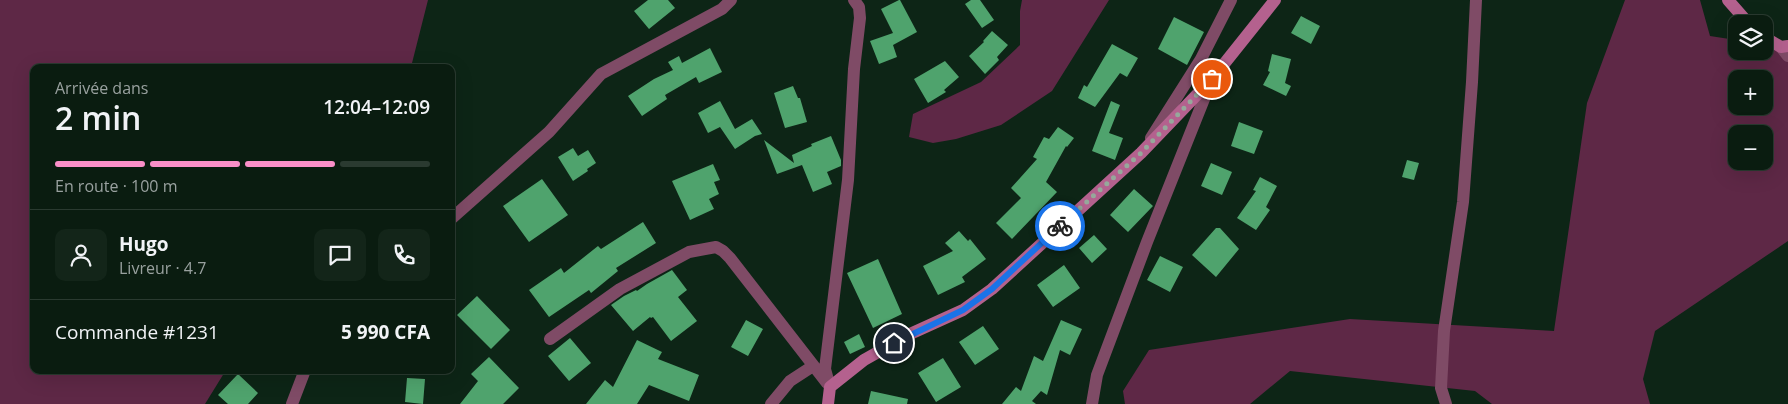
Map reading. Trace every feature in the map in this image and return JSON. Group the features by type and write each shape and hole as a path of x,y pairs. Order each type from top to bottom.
{"main road":[{"path":"828,404 830,387 864,360 910,334 963,310 992,289 1141,153 1212,79 1275,0"},
{"path":"1728,0 1741,15"},
{"path":"1773,42 1786,50"}],"street":[{"path":"455,215 549,132 602,74 722,9 731,0"},
{"path":"830,387 825,369 848,180 854,69 860,18 859,7 854,0"},
{"path":"1141,153 1201,59 1231,0"},
{"path":"1446,404 1441,388 1444,331 1463,202 1476,0"},
{"path":"1092,404 1100,366 1146,242 1212,79"},
{"path":"550,339 620,289 689,252 716,247 730,258 830,387"},
{"path":"771,404 790,381 813,366"},
{"path":"292,404 303,374"}],"shaded area":[{"path":"0,0 428,0 412,64 30,64 30,374 224,374 205,404 0,404"},
{"path":"1022,0 1109,0 1052,91 1001,125 956,139 933,143 909,137 913,114 981,82 1020,45 1020,11"},
{"path":"1625,0 1700,0 1710,36 1728,39 1728,60 1773,60 1773,46 1788,48 1788,241 1655,331 1643,379 1650,404 1492,404 1475,391 1290,371 1250,404 1125,404 1123,391 1149,350 1350,319 1554,331 1587,103"}],"building":[{"path":"648,0 668,0 675,8 649,29 634,11"},
{"path":"899,0 917,32 893,45 897,57 879,64 870,41 893,33 881,9"},
{"path":"971,0 980,0 994,20 982,28 965,4"},
{"path":"1301,16 1320,26 1311,44 1291,33"},
{"path":"1174,17 1204,32 1187,65 1158,49"},
{"path":"992,31 1008,45 997,57 999,60 985,74 969,56 984,42"},
{"path":"1112,44 1138,58 1127,77 1120,73 1095,107 1078,98 1084,85 1087,87"},
{"path":"710,48 722,72 699,83 696,77 665,95 667,99 642,116 628,96 654,79 673,70 668,62 679,56 682,63"},
{"path":"1272,54 1291,59 1285,83 1291,86 1286,96 1263,85 1270,72 1268,71"},
{"path":"945,61 959,77 944,90 946,92 928,103 914,79"},
{"path":"793,86 798,98 800,98 807,122 785,128 774,93"},
{"path":"720,101 735,129 752,119 762,134 755,136 735,149 720,127 708,133 698,113"},
{"path":"1111,101 1120,105 1109,133 1123,138 1115,160 1092,151"},
{"path":"1239,122 1263,131 1254,154 1231,146"},
{"path":"1058,127 1074,138 1066,146 1046,182 1057,192 1012,239 996,223 1021,198 1011,188 1037,159 1033,157 1044,137 1049,139"},
{"path":"831,136 841,160 841,166 827,172 832,184 813,192 802,165 777,174 764,140 794,163 792,155 812,146 811,144"},
{"path":"573,148 578,156 588,150 596,163 573,181 558,157"},
{"path":"1407,160 1419,163 1414,180 1402,177"},
{"path":"1211,163 1232,172 1222,195 1201,186"},
{"path":"713,164 720,180 714,182 719,194 709,199 714,209 690,220 672,181"},
{"path":"1260,177 1277,186 1266,207 1270,210 1256,230 1237,218 1256,191 1253,190"},
{"path":"542,179 568,215 529,242 503,206"},
{"path":"1134,189 1153,206 1128,232 1110,215"},
{"path":"643,222 656,243 616,268 618,271 591,293 589,290 549,317 529,290 561,268 564,273 598,246 601,249"},
{"path":"1216,228 1220,228 1239,249 1216,277 1192,255"},
{"path":"959,231 968,241 970,239 986,259 962,277 965,282 938,295 923,266 953,251 945,243"},
{"path":"1094,235 1107,249 1092,263 1079,248"},
{"path":"1160,256 1183,267 1170,292 1147,280"},
{"path":"878,259 902,314 873,328 847,273"},
{"path":"1064,265 1080,288 1053,307 1037,285"},
{"path":"672,270 687,290 678,297 697,321 671,341 653,317 650,317 633,331 611,305"},
{"path":"477,296 510,330 491,349 457,315"},
{"path":"746,320 763,329 748,356 731,347"},
{"path":"1061,320 1082,329 1070,355 1060,350 1047,395 1041,391 1032,401 1036,404 1002,404 1016,387 1021,391 1034,356 1043,361"},
{"path":"983,326 999,349 975,365 959,342"},
{"path":"859,334 865,347 850,354 844,342"},
{"path":"570,338 591,363 569,381 548,356"},
{"path":"637,340 662,352 658,359 699,375 689,401 649,385 637,404 586,404 605,380 613,387"},
{"path":"489,357 519,388 503,404 460,404 478,381 471,374"},
{"path":"943,358 961,387 936,402 918,373"},
{"path":"238,374 258,393 248,404 228,404 218,395"},
{"path":"407,378 425,379 423,404 405,402"},
{"path":"871,391 908,399 907,404 868,404"}],"way so far":[{"path":"1060,226 1141,153 1212,79"}],"route":[{"path":"894,343 963,310 992,289 1060,226"}]}
